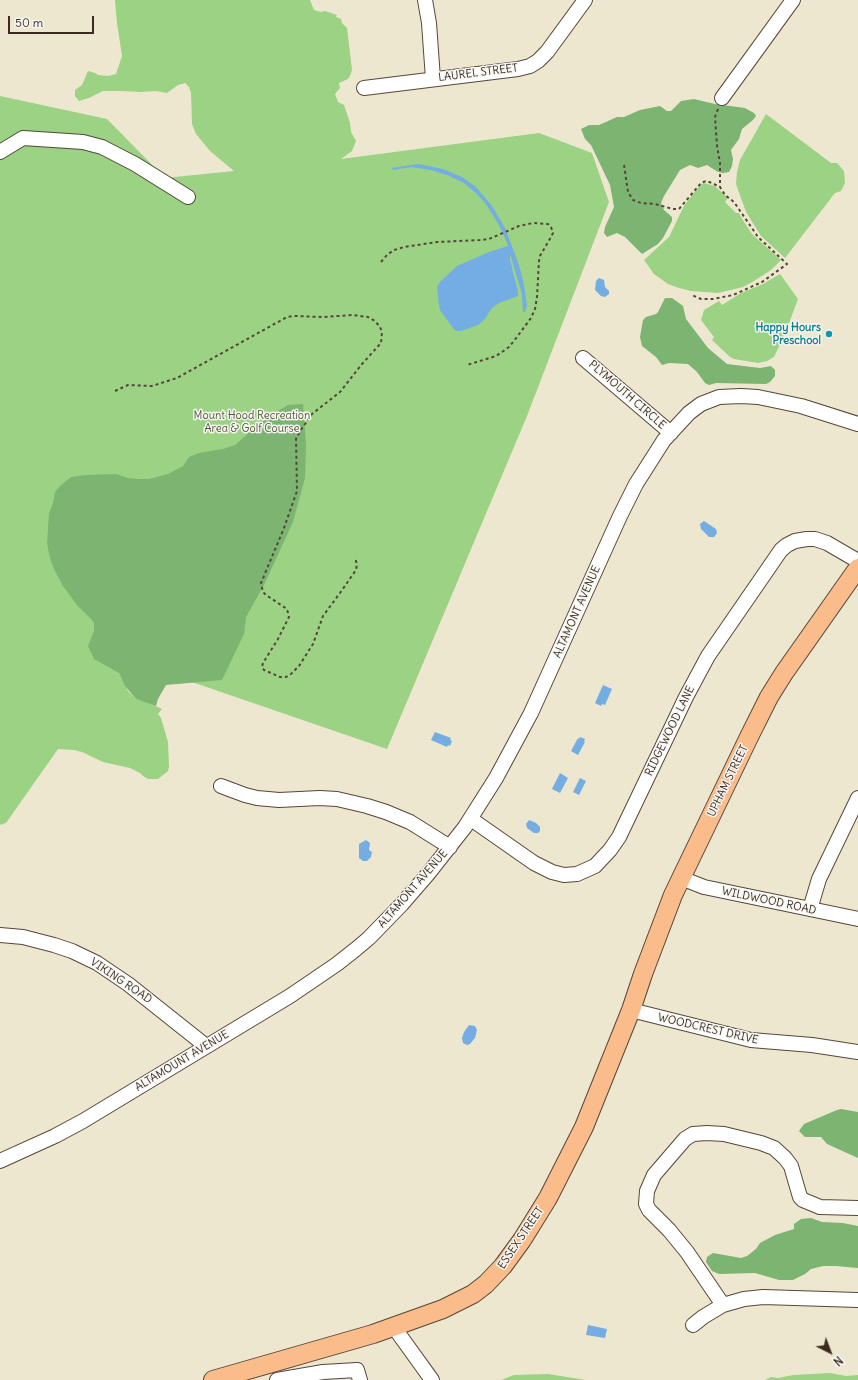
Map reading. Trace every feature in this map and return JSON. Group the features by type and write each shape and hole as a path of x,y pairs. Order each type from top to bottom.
{"main road":[{"name":"UPHAM STREET","path":"631,1010 666,912 749,737 773,691 858,568"},
{"name":"ESSEX STREET","path":"213,1380 243,1376 313,1351 394,1327 443,1309 469,1296 495,1276 512,1255 548,1198 571,1154 593,1107 631,1010"}],"street":[{"path":"425,0 429,23 433,79"},
{"name":"LAUREL STREET","path":"364,88 518,69 530,66 538,61 547,52 585,0"},
{"path":"722,98 793,0"},
{"path":"0,152 23,138 83,142 102,147 135,164 188,196"},
{"name":"PLYMOUTH CIRCLE","path":"583,358 670,433"},
{"name":"ALTAMONT AVENUE","path":"356,949 369,938 402,904 471,819 522,732 620,516 633,491 647,466 670,433 684,418 701,404 713,398 728,396 758,397 816,410 858,424"},
{"name":"RIDGEWOOD LANE","path":"471,819 534,863 552,872 564,875 577,874 595,866 610,850 619,837 686,697 708,656 781,550 795,541 815,539 827,543 858,560"},
{"path":"221,786 244,795 257,798 279,800 305,798 337,799 367,806 386,812 415,825 450,846"},
{"path":"810,910 819,879 858,798"},
{"name":"WILDWOOD ROAD","path":"681,878 704,887 858,919"},
{"name":"VIKING ROAD","path":"0,935 23,938 54,945 72,951 97,963 128,984 206,1046"},
{"name":"ALTAMOUNT AVENUE","path":"0,1161 56,1136 83,1121 290,996 356,949"},
{"name":"WOODCREST DRIVE","path":"631,1010 751,1040 812,1045 858,1052"},
{"path":"723,1305 686,1252 669,1230 649,1210 646,1204 647,1191 652,1179 685,1139 693,1134 708,1132 724,1134 761,1143 774,1148 785,1158 790,1166 800,1197 803,1200 820,1207 858,1208"},
{"path":"693,1325 723,1305 744,1299 763,1297 858,1300"},
{"path":"394,1327 432,1380"},
{"path":"313,1351 323,1372"},
{"path":"277,1380 323,1372 357,1370 360,1380"}],"path":[{"path":"720,187 720,164 715,117 722,98"},
{"path":"624,166 628,192 633,200 673,209 679,209 701,182 712,182 720,187 725,195 734,202 758,237 787,264 762,282 733,294 713,299 701,299 692,295"},
{"path":"381,262 394,250 404,247 437,242 480,240 526,224 548,224 553,230 552,237 540,256 539,283 535,309 525,327 509,347 496,356 467,365"},
{"path":"115,391 128,385 152,386 177,378 287,317 353,316 368,318 375,321 382,332 381,343 340,392 312,414 296,439 297,491 284,528 261,583 263,592 266,596 287,609 289,617 263,664 262,667 264,670 280,677 286,677 292,674 299,666 312,644 323,616 356,570 357,564 355,558"}],"green space":[{"name":"Mount Hood Recreation Area & Golf Course","path":"115,0 310,0 314,10 321,12 325,11 337,15 336,17 341,19 342,23 347,28 352,70 348,79 339,83 340,88 335,94 338,102 344,105 350,123 351,132 356,141 352,151 341,159 539,133 592,153 609,202 527,416 387,749 122,658 119,673 128,691 136,699 162,709 158,714 161,718 168,742 168,771 158,779 148,779 130,768 103,762 82,752 58,749 6,823 0,825 0,96 107,119 165,178 234,171 210,151 196,134 192,124 191,93 189,87 185,83 178,85 167,93 156,91 103,91 79,101 75,96 75,90 82,85 88,71 98,75 108,76 116,74 122,56"},
{"path":"694,99 715,104 745,108 754,113 756,116 742,129 739,139 731,150 733,159 729,172 718,172 707,165 698,168 690,165 680,170 661,203 664,210 672,217 672,221 658,244 642,254 625,237 617,233 607,237 604,233 605,227 614,207 610,185 591,145 585,139 581,129 589,125 599,125 617,117 624,117 640,110 660,106 667,111 671,111 681,101"},
{"path":"766,114 831,163 837,163 844,171 845,183 841,191 835,193 785,258 761,236 746,212 736,184 740,160"},
{"path":"704,183 715,186 728,198 725,202 736,213 739,213 752,234 781,260 771,270 743,287 718,293 691,291 679,288 668,284 654,274 644,260 669,237 684,206 700,185"},
{"path":"780,274 798,299 785,334 774,357 767,361 758,363 730,357 712,340 714,337 701,320 704,310 719,301 722,305 741,293 763,284"},
{"path":"665,298 672,298 683,306 686,319 708,348 727,364 760,368 771,366 775,370 775,376 766,384 716,383 709,385 705,383 697,372 688,364 669,363 662,365 656,357 642,346 640,337 643,320 646,317 658,312"},
{"path":"303,404 306,445 305,478 293,522 264,585 246,617 244,634 222,680 166,685 158,699 156,706 136,699 125,686 119,673 94,659 88,646 94,631 94,623 77,605 63,586 54,569 47,543 49,514 55,492 71,477 116,474 128,478 149,479 168,474 183,466 189,457 199,453 223,449 235,445 258,425 288,405"},
{"path":"841,1109 858,1112 858,1158 827,1144 821,1137 805,1137 799,1131 804,1124"},
{"path":"811,1218 822,1222 843,1223 858,1226 858,1268 823,1266 811,1269 793,1280 779,1280 755,1273 719,1274 712,1271 706,1262 707,1257 713,1253 741,1258 747,1256 756,1249 760,1243 775,1235 794,1229 794,1224 801,1219"},
{"path":"830,1373 846,1376 858,1375 858,1380 765,1380 771,1377 778,1378 793,1375"},
{"path":"548,1374 586,1380 501,1380 514,1375"}],"water":[{"path":"418,164 443,169 462,177 476,187 492,206 505,228 519,265 527,305 525,312 523,312 522,294 510,254 518,296 499,303 492,308 484,320 478,325 461,331 456,331 453,328 440,310 437,287 440,282 457,266 508,245 499,225 486,204 464,183 447,175 431,170 411,167 393,170 392,168"},
{"path":"599,278 604,280 605,287 609,291 609,294 605,297 601,296 595,290 596,281"},
{"path":"704,521 716,529 717,533 714,537 709,537 701,529 700,524"},
{"path":"603,685 612,689 605,705 602,704 601,706 595,703"},
{"path":"435,732 451,738 450,740 452,741 450,746 448,745 447,747 431,740"},
{"path":"580,737 585,739 585,742 578,755 571,751"},
{"path":"560,773 568,778 560,793 552,789"},
{"path":"580,778 586,781 579,795 573,792"},
{"path":"529,820 536,823 540,827 540,831 538,833 534,833 527,828 526,824"},
{"path":"366,840 370,843 369,850 372,852 371,857 367,861 363,861 359,858 359,844"},
{"path":"469,1025 475,1026 477,1030 475,1038 470,1044 467,1045 463,1043 462,1038"},
{"path":"588,1325 607,1329 605,1338 586,1335"}],"place":[{"name":"Happy Hours Preschool","path":"829,334"}]}
